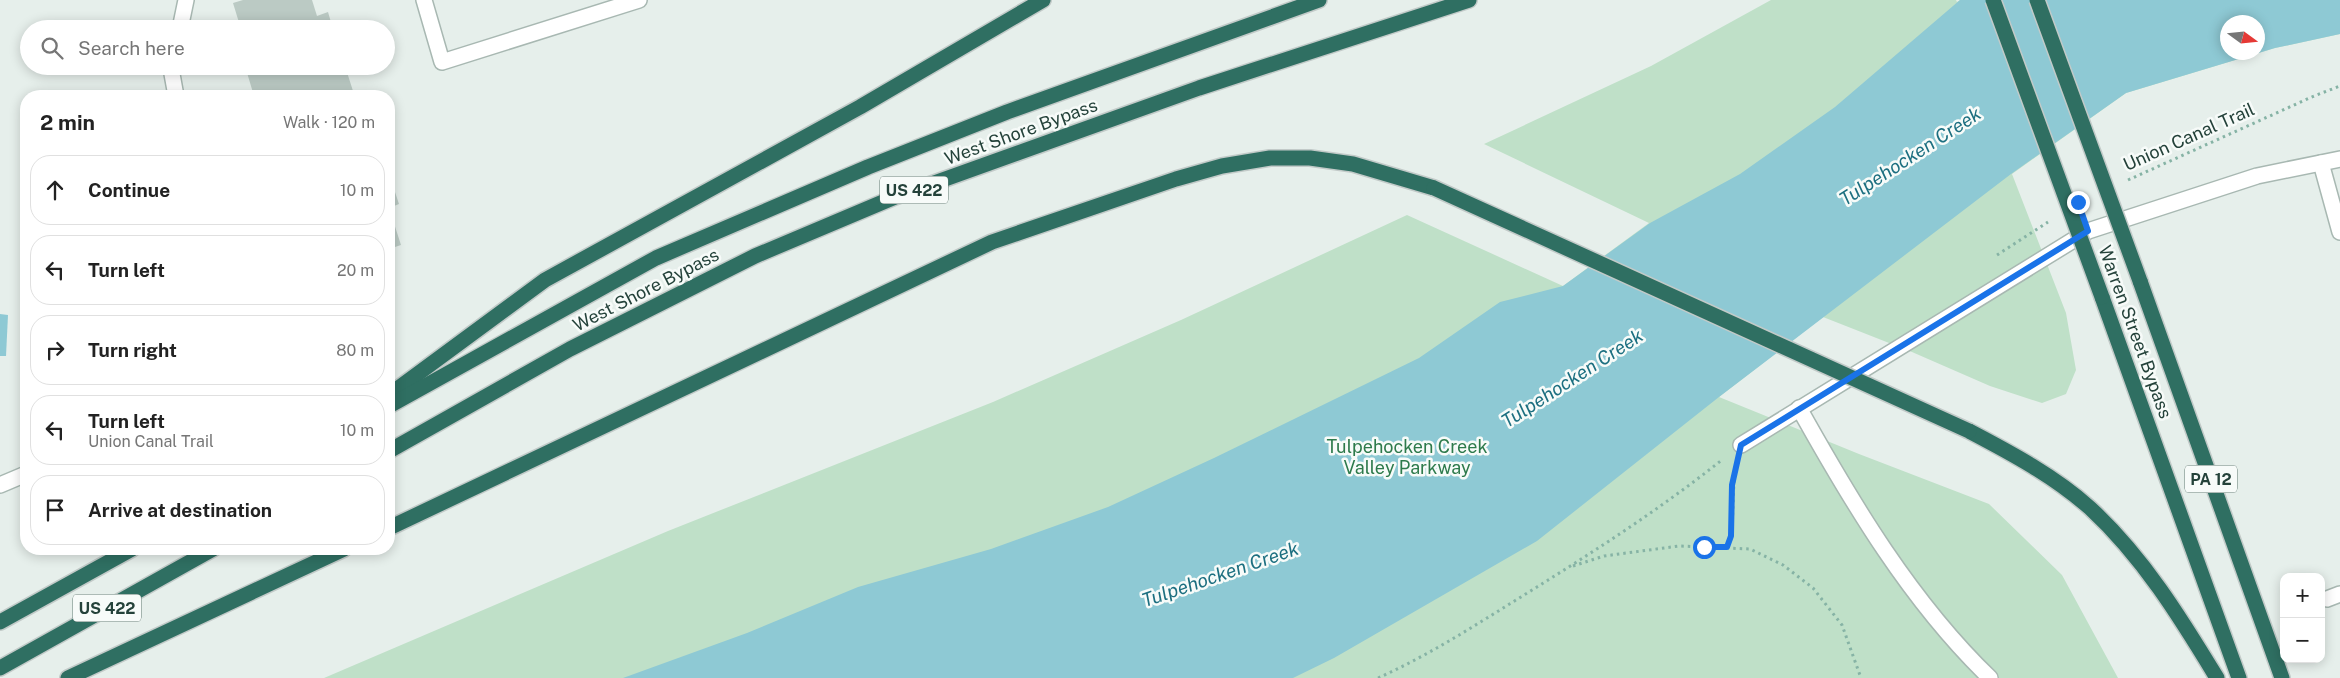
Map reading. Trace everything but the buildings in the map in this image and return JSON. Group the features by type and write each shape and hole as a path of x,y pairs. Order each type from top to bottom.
{"highway":[{"path":"395,391 545,280 860,107 1042,0"},
{"name":"West Shore Bypass","path":"395,403 656,258 868,167 1007,112 1319,0"},
{"name":"West Shore Bypass","path":"395,448 570,350 747,260 886,201 1199,88 1469,0"},
{"name":"Warren Street Bypass","path":"1993,0 2102,296 2239,678"},
{"name":"Warren Street Bypass","path":"2037,0 2282,678"},
{"path":"395,525 992,242 1176,179 1222,166 1270,158 1310,158 1353,164 1434,188 1969,430 2012,453 2052,479 2090,508 2114,532 2156,582 2217,678"},
{"name":"US 422","path":"0,622 121,555"},
{"name":"US 422","path":"0,668 202,555"},
{"path":"68,678 331,555"}],"street":[{"path":"182,20 186,0"},
{"path":"424,0 442,62 640,0"},
{"path":"172,75 175,90"},
{"path":"1741,445 1798,408 2088,231 2257,176 2340,159"},
{"path":"2321,163 2340,232"},
{"path":"1798,408 1825,455 1911,586 1946,632 1990,678"},
{"path":"0,485 20,477"}],"path":[{"name":"Union Canal Trail","path":"2123,182 2340,86"},
{"path":"1727,547 1731,536 1732,485 1741,445"},
{"path":"1569,568 1604,556 1678,546 1750,549 1783,565 1813,588 1842,625 1861,678"}],"green space":[{"name":"Tulpehocken Creek Valley Parkway","path":"1771,0 1956,0 1957,2 1960,0 2340,0 2340,34 2265,51 2265,15 2220,15 2220,60 2235,60 2126,93 2012,174 2066,313 2076,370 2066,394 2042,403 1990,386 1912,352 1823,317 1719,397 1989,504 2062,575 2118,678 324,678 668,531 993,402 1181,320 1407,215 1563,286 1649,223 1484,144 1651,66"}],"water":[{"name":"Tulpehocken Creek","path":"1960,0 2340,0 2340,34 2265,51 2265,15 2220,15 2220,60 2235,60 2126,93 2011,174 1719,397 1537,541 1334,658 1293,678 623,678 747,633 858,587 991,549 1108,507 1214,458 1419,358 1500,302 1563,286 1650,223 1740,174 1835,107"},
{"path":"0,314 8,315 6,356 0,356"}],"route":[{"path":"1704,547 1727,547 1731,536 1732,485 1741,445 1973,300 2088,231 2078,202"}]}
